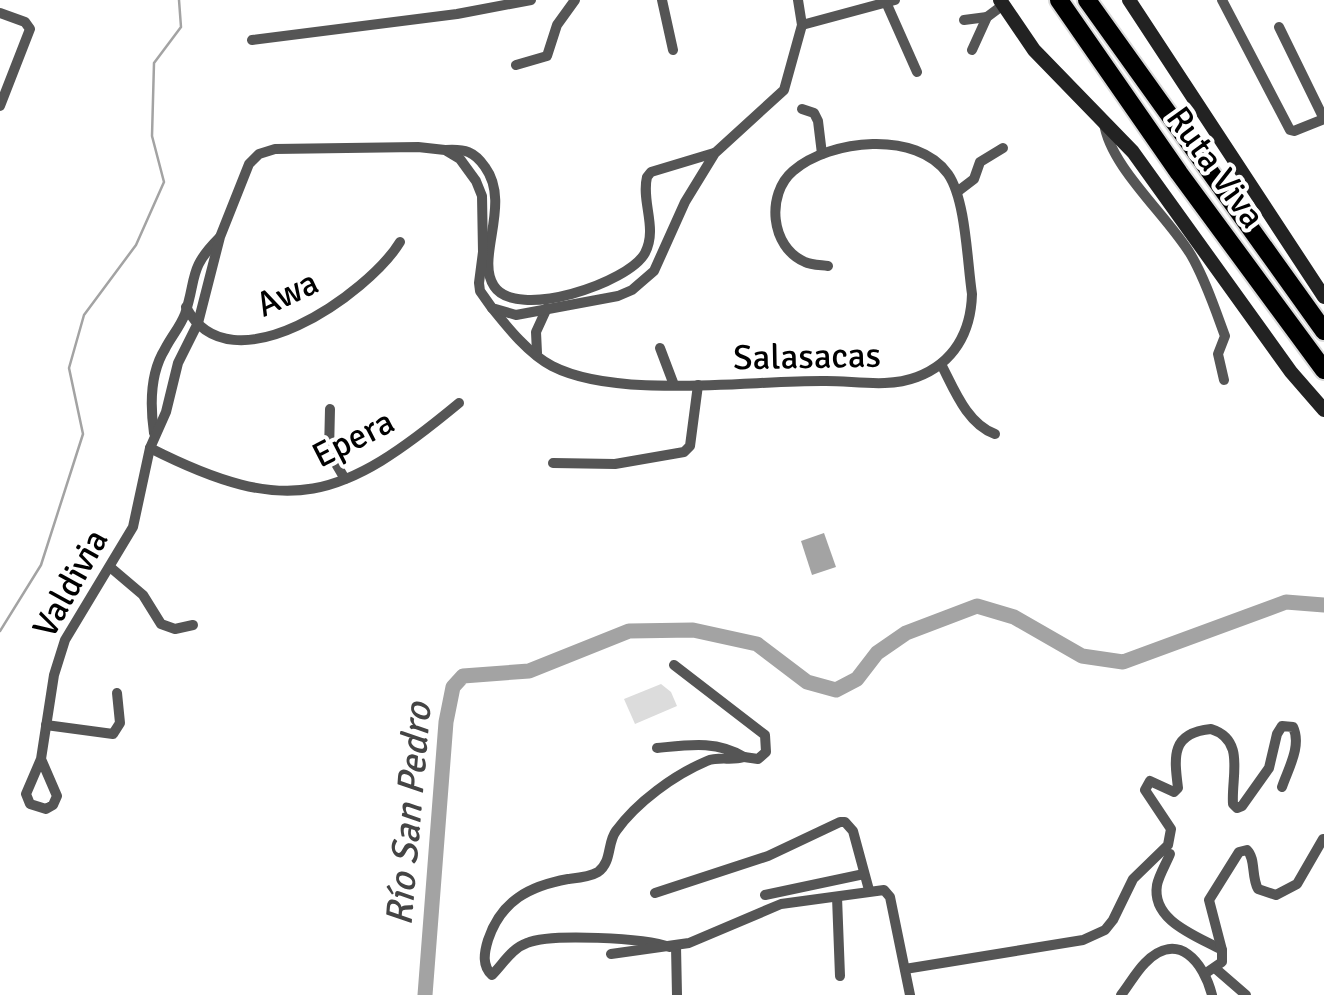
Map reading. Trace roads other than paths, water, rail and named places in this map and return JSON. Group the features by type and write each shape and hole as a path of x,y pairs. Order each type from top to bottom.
{"highway":[{"name":"Ruta Viva","path":"1059,0 1179,173 1324,370"},
{"name":"Ruta Viva","path":"1087,0 1324,331"}],"main road":[{"path":"1129,0 1324,297"},
{"path":"1001,2 1034,50 1133,152 1280,357 1324,410"}],"street":[{"path":"252,40 457,14 532,0"},
{"path":"516,65 548,56 556,26 575,0"},
{"path":"662,0 673,50"},
{"path":"487,253 480,291 492,308 516,315 618,296 647,280 685,202 714,154 784,90 802,25 798,0"},
{"path":"1222,0 1294,131 1324,119 1279,27"},
{"path":"802,25 888,1 917,72"},
{"path":"972,50 987,16 1001,2"},
{"path":"0,14 25,22 30,29 1,102"},
{"path":"964,20 987,16"},
{"path":"802,109 814,113 818,122 822,154"},
{"path":"1104,122 1106,140 1114,154 1194,260 1225,336 1218,354 1224,380"},
{"path":"828,266 805,262 792,253 776,226 780,189 790,173 822,154 886,144 908,146 926,154 946,171 957,192 972,311 960,344 941,364 973,419 994,434"},
{"name":"Valdivia","path":"41,760 54,675 65,640 132,528 154,435 166,412 178,363 198,322 220,237 249,164 259,154 275,149 418,146 445,150 468,168 476,181 482,196 487,253"},
{"path":"957,192 974,179 980,162 1002,148"},
{"path":"487,253 490,278 508,298 551,298 602,284 636,266 649,244 651,172 714,154"},
{"name":"Valdivia","path":"154,435 156,368 186,307 194,270 201,256 220,237"},
{"name":"Awa","path":"198,322 214,332 243,340 282,333 328,309 381,268 400,242"},
{"path":"538,354 536,332 551,298"},
{"path":"186,307 198,322"},
{"name":"Salasacas","path":"492,308 554,367 605,382 698,386 824,380 893,383 915,378 941,364"},
{"path":"660,348 674,384"},
{"path":"553,463 616,464 684,452 690,446 698,386"},
{"name":"Epera","path":"150,448 202,474 254,489 307,491 345,479 400,451 458,403"},
{"path":"330,409 329,452 345,479"},
{"path":"110,567 143,595 161,624 175,629 193,626"},
{"path":"673,946 648,940 539,939 520,946 492,975 484,960 494,922 518,895 544,884 596,873 606,863 614,833 666,784 709,760 758,759 766,752 765,735 674,665"},
{"path":"46,725 113,734 120,723 116,692"},
{"path":"905,969 1083,940 1105,930 1134,879 1168,845 1170,829 1144,790 1150,780 1174,792 1178,788 1175,752 1193,734 1211,729 1231,742 1236,757 1233,804 1238,808 1268,768 1276,734 1282,726 1293,727 1296,745 1282,787"},
{"path":"657,748 704,744 744,757"},
{"path":"655,893 750,863 840,822 849,824 852,831 869,890"},
{"path":"1211,971 1222,962 1222,950 1209,900 1240,852 1247,850 1252,854 1252,879 1258,889 1276,895 1297,884 1323,838"},
{"path":"1170,854 1157,886 1167,919 1222,950"},
{"path":"765,895 864,874"},
{"path":"611,954 689,944 782,904 884,890 890,896 910,995"},
{"path":"836,897 840,976"},
{"path":"673,946 677,995"},
{"path":"1121,995 1145,964 1166,950 1185,952 1246,995"},
{"path":"1211,971 1212,995"}],"waterway":[{"path":"0,631 41,565 83,434 69,368 84,315 136,245 164,182 152,136 154,63 181,27 179,0"},
{"name":"Río San Pedro","path":"425,995 446,722 453,687 463,676 529,671 629,631 693,630 757,644 807,682 836,690 857,679 877,653 906,633 977,606 1014,617 1082,656 1123,662 1286,602 1324,605"}]}
